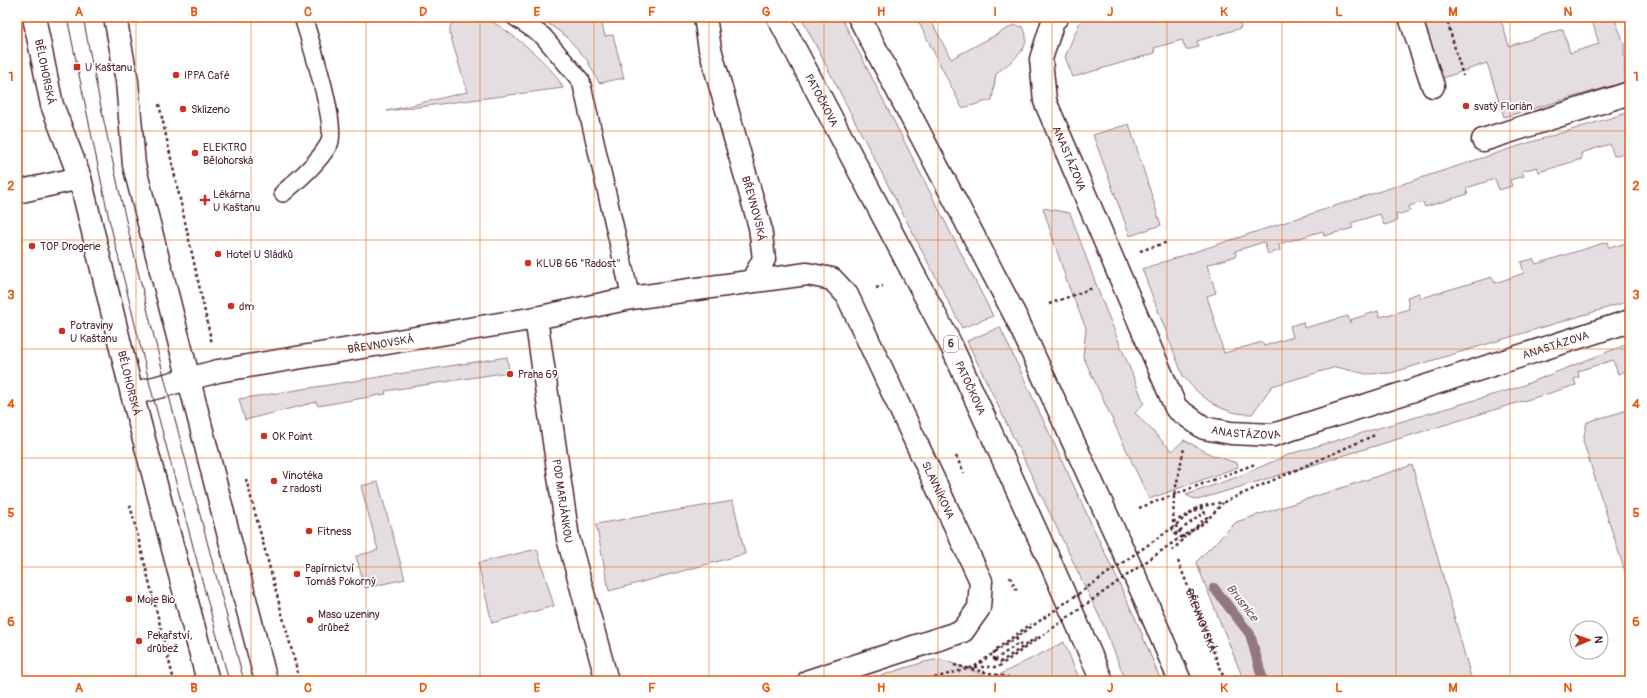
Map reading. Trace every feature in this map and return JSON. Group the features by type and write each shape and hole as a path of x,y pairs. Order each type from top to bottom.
{"street":[{"name":"BĚLOHORSKÁ","path":"34,17 52,105 80,178 132,394 208,681"},
{"path":"115,17 128,80 134,165 266,681"},
{"name":"BŘEVNOVSKÁ","path":"132,394 226,370 536,318 631,298 752,281 764,259 760,228 710,49 705,17"},
{"name":"PATOČKOVA","path":"778,17 952,345 1102,681"},
{"path":"858,17 1018,319 1143,594 1180,681"},
{"name":"ANASTÁZOVA","path":"1057,17 1052,21 1041,58 1045,101 1176,408 1204,428 1231,433 1273,435 1630,321"},
{"path":"1410,17 1433,86"},
{"path":"1483,140 1630,93"},
{"path":"17,192 80,178"},
{"name":"SLAVNÍKOVA","path":"752,281 807,274 832,279 847,295 981,581 979,608 963,631 809,681"},
{"name":"POD MARJÁNKOU","path":"536,318 568,538 607,681"}],"lane":[{"path":"283,193 305,174 329,143 331,128 320,75 303,17"},
{"path":"515,17 543,36 582,81 631,298"}],"path":[{"path":"1446,17 1464,76"},
{"path":"159,101 212,346"},
{"path":"1134,252 1168,242"},
{"path":"1049,304 1097,286"},
{"path":"1184,538 1173,522 1174,496 1191,418"},
{"path":"974,667 1172,528 1198,507 1224,502 1377,434"},
{"path":"245,475 300,681"},
{"path":"923,681 974,667 998,667 1178,539 1204,523 1224,502"},
{"path":"1172,551 1184,538 1208,517 1202,508 1173,522"},
{"path":"1175,534 1205,512"},
{"path":"1172,528 1178,539"},
{"name":"BŘEVNOVSKÁ","path":"1178,561 1225,681"},
{"path":"994,660 994,651 1031,624"},
{"path":"994,660 1001,662 1037,637"},
{"path":"1016,638 1023,649"},
{"path":"994,660 1019,643"},
{"path":"914,647 947,664 1024,681"}],"shaded area":[{"path":"456,17 481,17 504,29 528,48 550,69 563,88 387,111 467,92 450,34 450,27"},
{"path":"539,17 600,17 605,36 613,35 624,78 599,83 587,60 567,37"},
{"path":"801,17 841,17 993,316 962,328"},
{"path":"916,17 929,17 951,59 1014,25 1023,27 1026,35 1026,42 1019,54 996,74 992,100 962,108"},
{"path":"1084,17 1238,17 1241,28 1197,41 1199,47 1186,50 1182,40 1154,48 1155,53 1073,77 1065,57 1079,24"},
{"path":"1402,17 1500,17 1509,46 1563,29 1570,53 1599,44 1591,17 1614,17 1624,43 1625,82 1504,117 1487,63 1422,85"},
{"path":"1630,112 1630,145 1625,146 1627,152 1614,156 1610,144 1581,153 1582,159 1539,172 1537,167 1522,171 1524,176 1510,180 1512,186 1499,190 1495,179 1466,188 1468,194 1425,207 1423,202 1409,206 1410,211 1396,215 1397,221 1384,225 1380,214 1351,223 1353,228 1324,236 1323,231 1279,244 1280,250 1268,254 1264,242 1235,251 1236,256 1207,265 1216,293 1207,296 1224,353 1262,342 1264,346 1293,337 1290,326 1303,322 1304,328 1348,316 1350,323 1350,320 1378,311 1380,317 1409,309 1407,297 1419,293 1421,298 1492,277 1495,283 1524,273 1521,262 1533,259 1536,264 1607,242 1609,248 1630,242 1630,301 1391,373 1366,374 1336,367 1272,386 1252,414 1231,412 1213,404 1197,391 1183,376 1142,269 1528,143"},
{"path":"1129,124 1161,225 1130,236 1093,135"},
{"path":"1043,208 1070,213 1101,298 1144,403 1135,413 1172,451 1184,440 1212,455 1237,463 1238,467 1149,499 1083,356 1086,328 1068,285"},
{"path":"1000,327 1137,622 1161,681 1126,681 1103,624 967,341"},
{"path":"1625,345 1630,346 1630,370 1618,374 1613,360 1578,371 1579,377 1574,379 1576,385 1197,500 1186,495 1237,477 1290,454 1516,388"},
{"path":"507,357 509,372 385,391 386,394 318,406 316,402 245,420 239,399"},
{"path":"1628,410 1630,417 1630,587 1583,441 1587,422"},
{"path":"1412,465 1472,681 1244,681 1196,562 1236,522"},
{"path":"378,482 405,579 365,588 356,556 378,550 361,486"},
{"path":"733,501 745,554 609,591 596,524"},
{"path":"537,549 554,606 492,623 478,563"},
{"path":"1064,642 1080,681 864,681 924,662 940,659 993,678"}],"waterway":[{"name":"Brusnice","path":"1214,588 1250,634 1263,681"}],"tram line":[{"path":"67,17 109,219 151,389 229,681"},
{"path":"83,17 137,268 244,681"}],"place":[{"name":"U Kaštanu","path":"77,67"},
{"name":"IPPA Café","path":"176,75"},
{"name":"svatý Florián","path":"1466,106"},
{"name":"Sklizeno","path":"183,109"},
{"name":"ELEKTRO Bělohorská","path":"195,153"},
{"name":"Lékárna U Kaštanu","path":"205,200"},
{"name":"TOP Drogerie","path":"32,246"},
{"name":"Hotel U Sládků","path":"218,254"},
{"name":"KLUB 66 \"Radost\"","path":"528,263"},
{"name":"dm","path":"231,306"},
{"name":"Potraviny U Kaštanu","path":"62,331"},
{"name":"Praha 69","path":"510,374"},
{"name":"OK Point","path":"264,436"},
{"name":"Vinotéka z radosti","path":"274,481"},
{"name":"Fitness","path":"309,531"},
{"name":"Papírnictví Tomáš Pokorný","path":"297,574"},
{"name":"Moje Bio","path":"129,599"},
{"name":"Maso uzeniny drůbež","path":"310,620"},
{"name":"Pekařství, drůbež","path":"139,641"}]}
